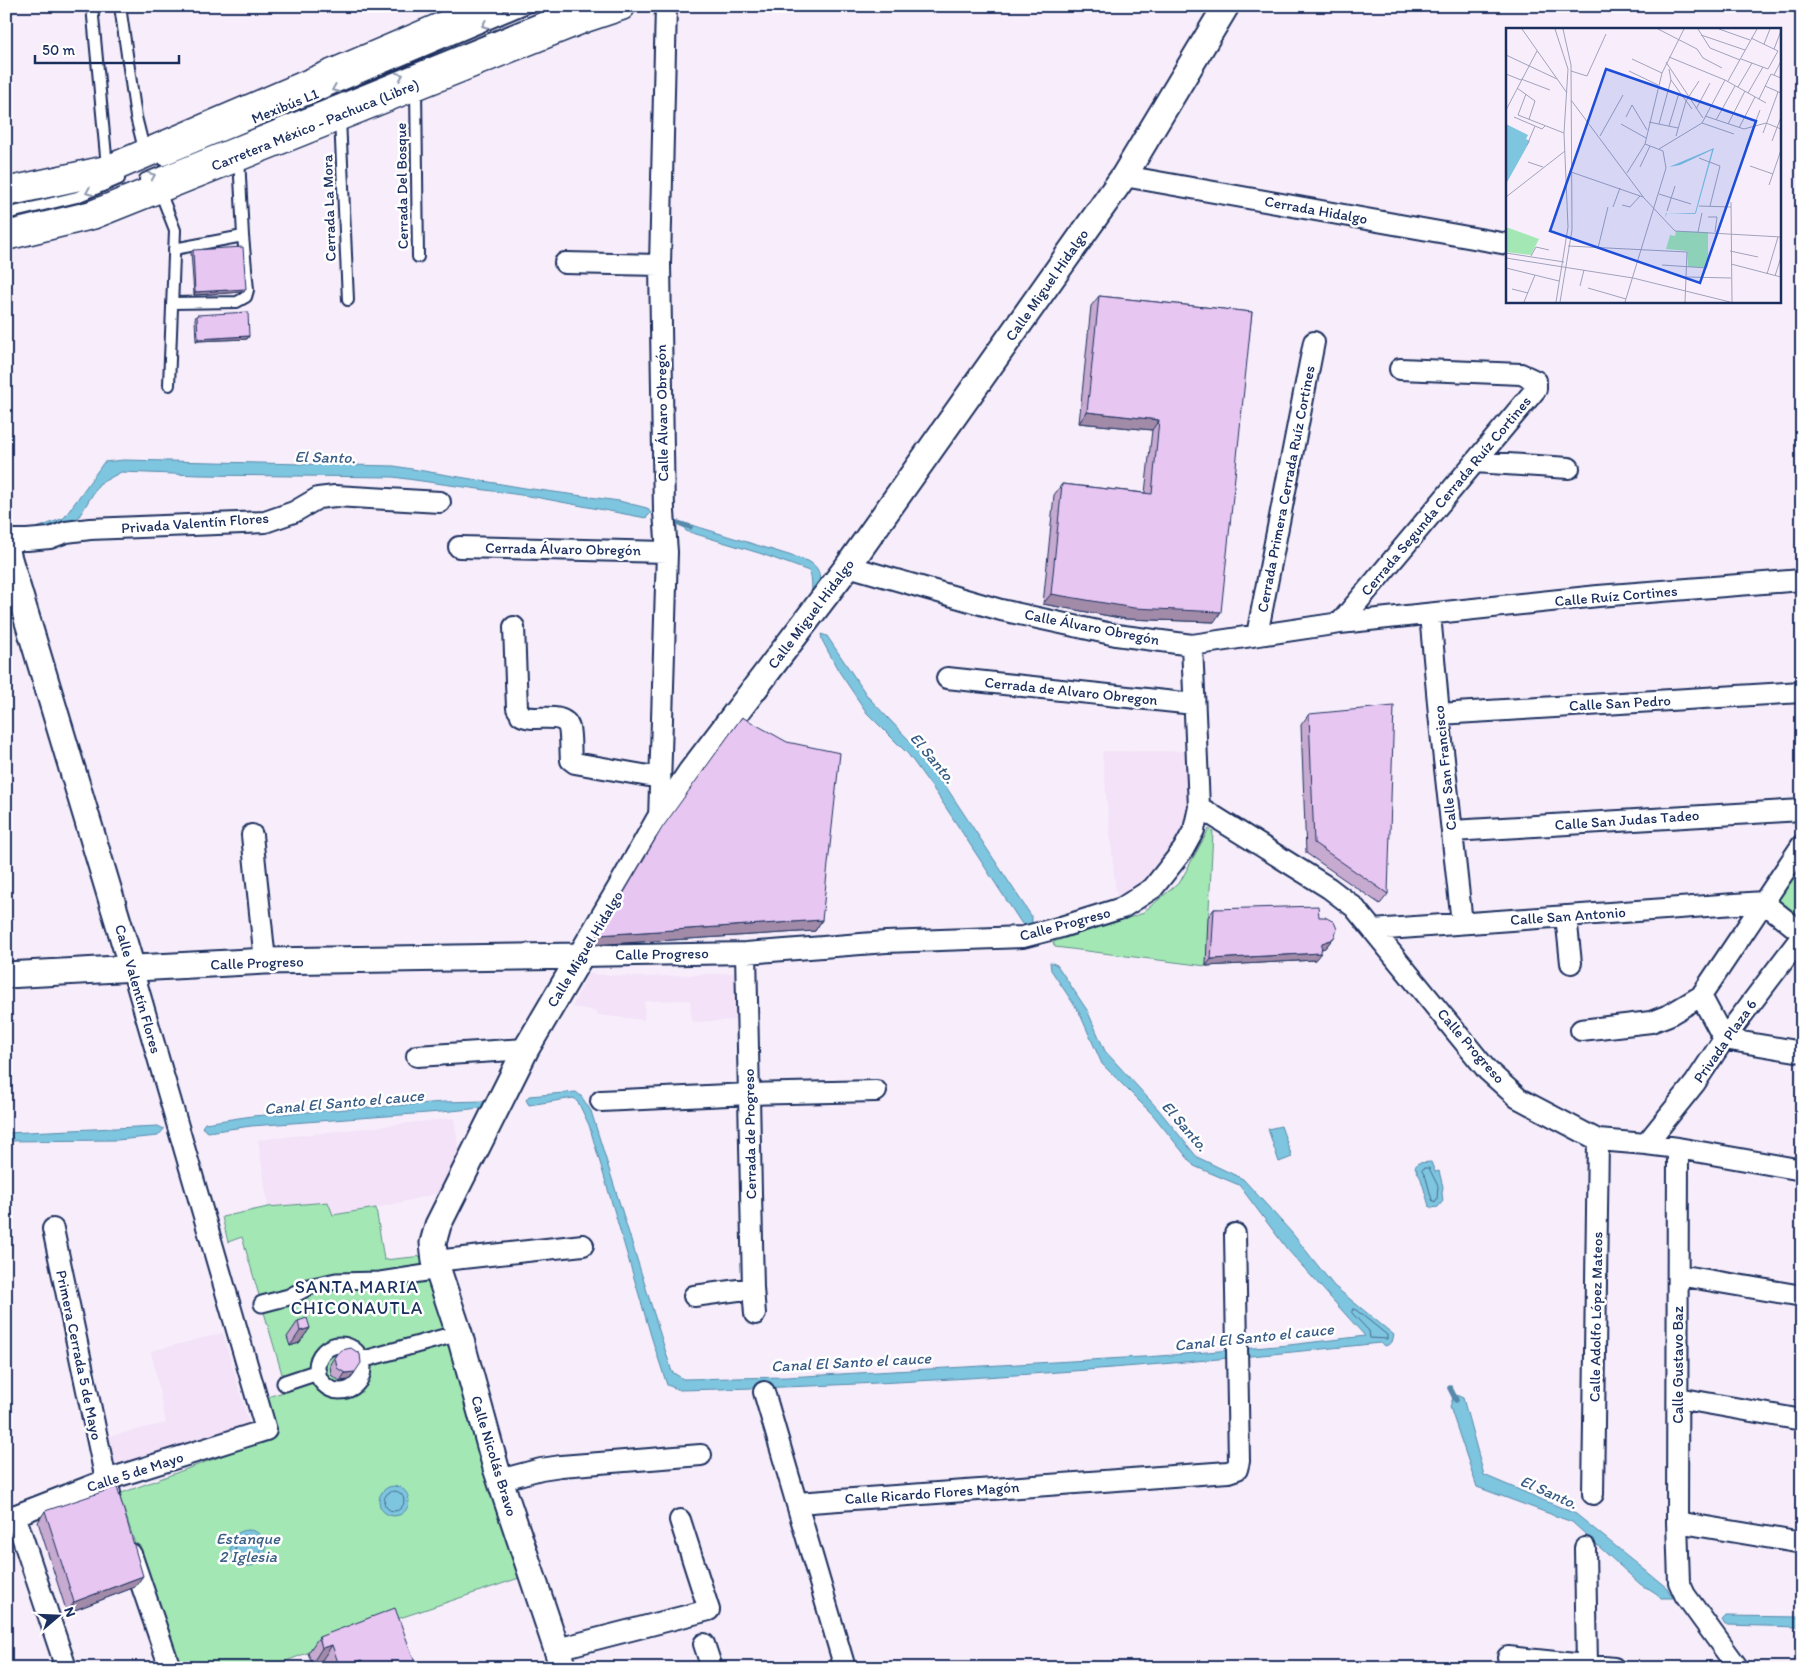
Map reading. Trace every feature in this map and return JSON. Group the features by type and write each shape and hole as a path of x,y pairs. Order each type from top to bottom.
{"main road":[{"name":"Carretera México - Pachuca (Libre)","path":"6,236 92,215 136,175 490,6"},
{"name":"Carretera México - Pachuca (Libre)","path":"6,192 136,175 239,156 585,18 621,6"}],"street":[{"name":"Calle Álvaro Obregón","path":"659,820 667,552 664,512 660,265 666,6"},
{"name":"Calle Miguel Hidalgo","path":"436,1258 438,1225 526,1049 659,820 691,772 848,566 1124,176 1226,6"},
{"name":"Cerrada Hidalgo","path":"1124,176 1506,244"},
{"path":"565,263 660,265"},
{"name":"Cerrada Primera Cerrada Ruíz Cortines","path":"1257,635 1314,342"},
{"name":"Cerrada Segunda Cerrada Ruíz Cortines","path":"1340,622 1536,389 1536,381 1522,374 1400,369"},
{"path":"1475,462 1569,468"},
{"name":"Privada Valentín Flores","path":"6,540 50,538 66,532 90,529 265,522 294,512 318,498 336,496 440,502"},
{"name":"Cerrada Álvaro Obregón","path":"459,547 667,552"},
{"name":"Calle Valentín Flores","path":"6,549 132,968 266,1430"},
{"name":"Calle Álvaro Obregón","path":"848,566 1002,610 1116,635 1192,645 1340,622 1430,614"},
{"name":"Calle Ruíz Cortines","path":"1430,614 1598,596 1802,580"},
{"name":"Calle San Francisco","path":"1430,614 1462,923"},
{"path":"514,626 517,708 521,714 528,717 560,719 566,722 569,727 571,760 574,763 660,778"},
{"name":"Calle Progreso","path":"6,975 265,962 746,953 886,942 1023,937 1061,927 1122,908 1153,888 1183,850 1194,830 1199,807 1192,645"},
{"name":"Cerrada de Alvaro Obregon","path":"947,678 1194,704"},
{"name":"Calle San Pedro","path":"1439,714 1802,692"},
{"name":"Calle Progreso","path":"1199,807 1329,888 1354,907 1488,1070 1518,1098 1598,1140 1678,1148 1802,1170"},
{"name":"Calle San Judas Tadeo","path":"1452,831 1802,810"},
{"path":"252,835 265,962"},
{"path":"1581,1030 1650,1022 1669,1015 1701,996 1802,845"},
{"path":"1763,902 1802,934"},
{"name":"Calle San Antonio","path":"1373,930 1763,902"},
{"path":"1566,916 1571,963"},
{"name":"Privada Plaza 6","path":"1646,1144 1695,1083 1724,1039 1802,934"},
{"name":"Cerrada de Progreso","path":"746,953 752,1288 755,1314"},
{"path":"1701,996 1724,1039 1802,1052"},
{"path":"417,1056 526,1049"},
{"path":"601,1101 749,1094 876,1092"},
{"name":"Calle Adolfo López Mateos","path":"1593,1494 1598,1140"},
{"name":"Calle Gustavo Baz","path":"1678,1148 1677,1522 1679,1582 1685,1594 1738,1668"},
{"name":"Primera Cerrada 5 de Mayo","path":"53,1229 106,1480 116,1508"},
{"name":"Calle Ricardo Flores Magón","path":"797,1503 1219,1473 1237,1469 1239,1462 1235,1234"},
{"path":"262,1304 289,1297 308,1287 336,1281 380,1280 436,1258 583,1245"},
{"name":"Calle Nicolás Bravo","path":"436,1258 500,1480 560,1658"},
{"path":"1678,1275 1802,1296"},
{"path":"694,1296 752,1288"},
{"path":"361,1360 459,1333"},
{"path":"336,1346 351,1348 361,1360 363,1367 359,1381 348,1390 334,1390 327,1387 322,1382 318,1372 318,1361 322,1354 336,1346"},
{"path":"285,1383 318,1372"},
{"path":"764,1392 845,1668"},
{"path":"1678,1398 1802,1420"},
{"name":"Calle 5 de Mayo","path":"11,1517 106,1480 266,1430"},
{"path":"500,1480 541,1469 562,1466 702,1455"},
{"path":"11,1517 66,1668"},
{"path":"560,1658 709,1610 680,1520"},
{"path":"1677,1522 1802,1544"},
{"path":"125,1537 170,1668"},
{"path":"1585,1548 1587,1666"},
{"path":"704,1644 712,1668"},
{"path":"1508,1657 1614,1668"}],"lane":[{"path":"92,6 136,175 175,230 169,384"},
{"path":"120,6 136,116 136,175"},
{"name":"Mexibús L1","path":"6,224 84,204 136,175 530,6"},
{"name":"Mexibús L1","path":"6,214 77,197 571,6"},
{"name":"Cerrada Del Bosque","path":"416,85 418,257"},
{"name":"Cerrada La Mora","path":"340,115 348,300"},
{"path":"172,303 237,302 246,298 248,290 239,156"},
{"path":"174,249 243,236"}],"shaded area":[{"path":"1102,751 1187,751 1194,817 1164,861 1142,887 1117,904"},
{"path":"735,973 739,1020 692,1022 690,1000 645,1001 644,1020 598,1015 595,1011 572,1007 588,974 644,977"},
{"path":"454,1118 462,1175 453,1190 376,1208 333,1215 328,1202 268,1207 258,1140"},
{"path":"223,1333 251,1431 117,1475 106,1437 166,1423 151,1351"}],"green space":[{"path":"1209,829 1213,832 1206,966 1055,947 1053,942 1141,914 1180,882"},
{"path":"1802,856 1802,920 1771,902"},
{"path":"328,1202 333,1215 376,1208 384,1260 433,1255 537,1572 385,1623 268,1668 175,1668 119,1494 276,1436 264,1398 287,1391 242,1237 228,1242 222,1217 268,1207"}],"water":[{"path":"123,460 394,466 525,488 619,501 647,508 651,513 646,518 535,497 393,477 199,475 121,472 99,484 75,523 69,528 26,532 64,518 104,462"},
{"path":"682,524 688,524 808,561 814,565 819,573 819,583 813,599 809,571 759,553 686,531"},
{"path":"821,634 827,636 868,697 929,761 1032,917 1032,928 1022,924 937,794 908,754 867,713 838,670 822,640"},
{"path":"1050,962 1057,965 1087,1010 1105,1051 1158,1109 1197,1157 1243,1179 1292,1233 1334,1286 1394,1335 1392,1342 1386,1346 1380,1343 1118,1368 943,1380 680,1390 667,1385 589,1125 579,1104 574,1098 529,1105 526,1100 529,1096 576,1092 591,1111 672,1372 683,1379 787,1377 1160,1356 1289,1345 1365,1336 1287,1249 1239,1185 1194,1166 1153,1115 1102,1064 1079,1012 1051,970"},
{"path":"484,1101 491,1104 481,1108 441,1112 251,1126 208,1132 202,1127 205,1123 252,1116 444,1102"},
{"path":"158,1126 164,1129 158,1136 117,1140 6,1141 6,1133"},
{"path":"1281,1126 1292,1157 1279,1162 1268,1129"},
{"path":"1431,1162 1435,1172 1439,1171 1443,1187 1443,1201 1438,1207 1432,1208 1429,1206 1421,1179 1415,1167 1418,1163"},
{"path":"1454,1394 1463,1398 1484,1475 1576,1514 1667,1588 1673,1598 1662,1598 1640,1584 1572,1522 1477,1487 1450,1407"},
{"path":"394,1486 405,1490 409,1501 405,1512 394,1516 383,1512 379,1501 383,1490"},
{"name":"Estanque 2 Iglesia","path":"248,1530 255,1531 261,1535 265,1541 265,1555 261,1561 255,1565 248,1566 241,1565 235,1561 231,1555 230,1548 231,1541 235,1535 241,1531"},
{"path":"1726,1616 1802,1617 1802,1627 1725,1625 1722,1620"}],"building":[{"path":"243,247 246,289 195,292 193,250"},
{"path":"1099,296 1252,312 1221,612 1134,608 1051,594 1062,484 1152,494 1159,420 1087,412"},
{"path":"248,312 249,336 198,339 197,315"},
{"path":"1394,706 1388,894 1314,843 1309,714"},
{"path":"742,717 787,742 840,753 822,920 599,935 662,828"},
{"path":"1318,906 1319,917 1325,917 1334,922 1337,929 1335,936 1331,940 1322,943 1321,953 1211,959 1214,909"},
{"path":"307,1318 310,1328 300,1331 298,1321"},
{"path":"351,1348 360,1354 361,1363 355,1372 345,1373 337,1368 335,1356 342,1350"},
{"path":"117,1487 143,1576 74,1602 45,1511"},
{"path":"395,1608 417,1668 364,1668 362,1660 340,1668 332,1645 322,1648 319,1637"}],"waterway":[{"name":"El Santo.","path":"678,523 690,527"},
{"name":"El Santo.","path":"1450,1388 1456,1400"}],"district":[{"name":"SANTA MARIA CHICONAUTLA","path":"357,1297"}],"water label":[{"name":"Canal El Santo el cauce","path":"344,1102"},
{"name":"Canal El Santo el cauce","path":"1254,1337"},
{"name":"Canal El Santo el cauce","path":"851,1362"}]}
